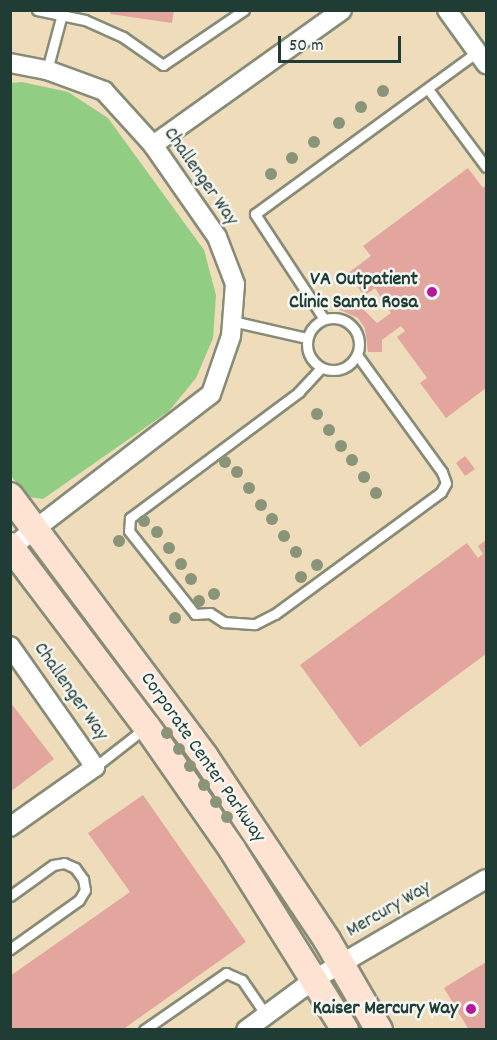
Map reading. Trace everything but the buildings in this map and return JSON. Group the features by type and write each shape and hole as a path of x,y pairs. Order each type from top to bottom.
{"street":[{"path":"153,146 342,10"},
{"path":"447,10 482,58"},
{"name":"Challenger Way","path":"10,63 47,70 104,91 153,146 217,237 235,284 232,321 211,394 11,547"},
{"name":"Corporate Center Parkway","path":"10,496 205,757 341,964 379,1029"},
{"name":"Corporate Center Parkway","path":"11,547 147,727 232,849 345,1029"},
{"name":"Challenger Way","path":"10,646 95,767 10,827"},
{"name":"Mercury Way","path":"246,1029 315,980 486,879"}],"lane":[{"path":"38,10 62,14 123,37 163,65 244,10"},
{"path":"47,70 62,14"},
{"path":"324,319 255,214 428,89 482,58"},
{"path":"428,89 486,167"},
{"path":"321,368 309,356 307,338 316,323 324,319 349,323 358,338 357,355 442,472 446,483 441,492 274,614 255,624 224,622 210,613 195,614 129,531 130,518 299,392 321,368 345,367 357,355"},
{"path":"232,321 307,338"},
{"path":"95,767 147,727"},
{"path":"10,896 53,865 64,863 75,868 83,879 85,890 79,900 10,949"},
{"path":"144,1029 226,973 238,976 266,1014"}],"green space":[{"path":"22,82 68,92 108,118 204,250 216,295 213,338 196,378 169,411 43,499 29,497 11,476 10,83"}],"place":[{"name":"VA Outpatient Clinic Santa Rosa","path":"432,292"},
{"name":"Kaiser Mercury Way","path":"471,1009"}]}
